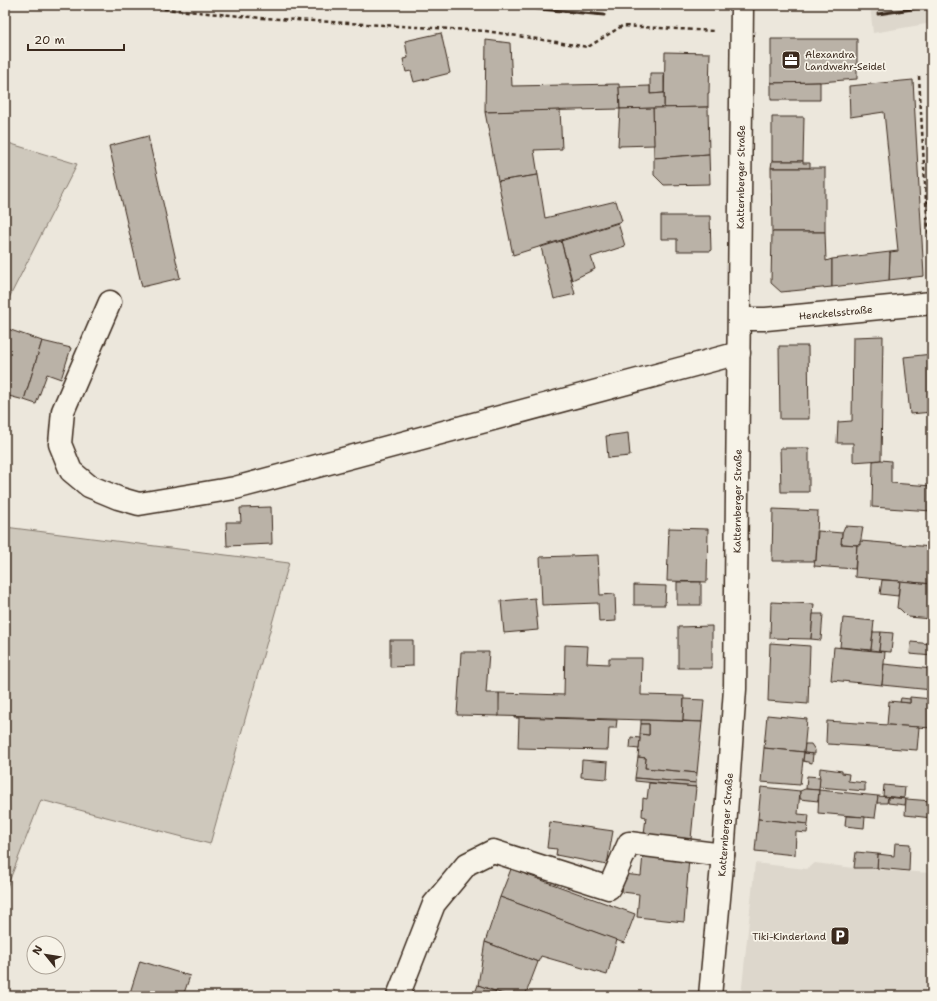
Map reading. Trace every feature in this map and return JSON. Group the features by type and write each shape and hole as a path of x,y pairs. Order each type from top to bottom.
{"street":[{"name":"Katternberger Straße","path":"710,996 723,855 735,689 740,319 742,5"},
{"path":"110,302 63,411 60,444 70,471 89,486 118,498 139,504 235,488 739,352"},
{"name":"Henckelsstraße","path":"740,319 766,319 932,303"},
{"path":"398,996 434,904 467,864 493,851 609,888 629,843 723,855"}],"path":[{"path":"122,5 262,18 486,31 588,47 622,26 717,31"},
{"path":"919,76 926,202 932,272"},
{"path":"926,202 932,202"}],"shaded area":[{"path":"870,5 932,5 932,23 873,33"},
{"path":"5,142 77,164 5,306"},
{"path":"5,527 289,563 210,844 41,800 5,892"},
{"name":"Tiki-Kinderland","path":"755,863 806,869 815,863 854,868 932,873 932,996 741,996"}],"building":[{"path":"441,33 450,73 414,82 411,71 406,72 403,59 408,58 405,41"},
{"path":"771,39 857,39 857,79 820,82 771,83"},
{"path":"486,40 510,43 512,86 619,84 620,109 485,112"},
{"path":"665,52 710,53 708,107 664,108"},
{"path":"650,73 664,73 664,93 650,94"},
{"path":"913,80 924,276 889,280 890,252 898,251 884,112 850,117 849,86"},
{"path":"820,82 820,100 771,100 771,83"},
{"path":"650,86 650,94 664,93 664,108 620,109 619,87"},
{"path":"928,90 932,90 932,135"},
{"path":"708,107 709,154 654,158 653,108"},
{"path":"653,108 654,145 618,146 620,109"},
{"path":"560,110 562,149 534,150 538,175 498,181 485,112"},
{"path":"772,117 804,117 803,161 772,161"},
{"path":"148,136 180,278 142,287 109,146"},
{"path":"709,154 710,184 664,185 654,175 654,158"},
{"path":"772,161 803,161 803,163 810,163 810,168 771,168"},
{"path":"771,168 825,168 825,232 772,232"},
{"path":"538,175 545,218 616,201 622,221 513,255 498,181"},
{"path":"661,216 710,216 711,251 677,251 677,239 661,239"},
{"path":"618,223 625,246 591,257 595,269 572,280 561,241"},
{"path":"772,232 825,232 826,261 832,259 832,287 781,292 771,283"},
{"path":"561,241 575,294 554,299 541,247"},
{"path":"890,252 889,280 832,287 832,259"},
{"path":"5,328 42,341 24,400 5,395"},
{"path":"883,336 881,460 853,462 853,443 837,443 838,422 852,421 853,337"},
{"path":"42,341 71,348 61,379 47,374 36,404 24,400"},
{"path":"779,346 808,346 809,419 780,419"},
{"path":"932,354 932,412 910,414 904,357"},
{"path":"628,433 630,456 608,458 606,436"},
{"path":"780,448 809,448 809,492 781,492"},
{"path":"873,461 891,461 891,483 932,486 932,511 872,507"},
{"path":"271,507 272,544 227,546 226,522 241,522 240,508"},
{"path":"773,509 818,511 816,561 772,561"},
{"path":"845,526 863,527 860,545 841,544 842,533"},
{"path":"669,528 708,529 707,582 667,581"},
{"path":"818,531 842,533 841,544 857,545 855,569 814,566 815,560 816,561"},
{"path":"860,541 932,547 932,584 855,577 857,545 860,545"},
{"path":"598,555 600,595 615,594 616,621 599,622 598,603 542,605 540,557"},
{"path":"882,580 900,581 898,596 880,594"},
{"path":"900,581 932,584 932,619 908,617 897,608"},
{"path":"677,582 701,582 701,605 677,605"},
{"path":"634,585 666,586 665,605 634,605"},
{"path":"535,598 538,630 504,633 501,601"},
{"path":"771,602 814,604 811,639 770,638"},
{"path":"813,614 823,614 821,640 811,639"},
{"path":"843,618 874,621 871,650 840,647"},
{"path":"712,626 712,668 678,668 678,627"},
{"path":"873,632 881,632 879,651 871,650"},
{"path":"881,632 893,633 891,652 879,651"},
{"path":"390,640 413,640 413,666 390,667"},
{"path":"911,642 932,644 932,656 910,654"},
{"path":"770,643 810,646 808,704 768,701"},
{"path":"565,645 588,646 587,663 609,664 609,658 642,658 641,695 684,696 683,721 498,716 499,693 564,695"},
{"path":"834,647 885,652 882,685 831,680"},
{"path":"461,652 489,652 486,693 499,693 499,716 457,715"},
{"path":"884,664 932,669 932,690 882,685"},
{"path":"910,697 932,699 932,728 887,725 889,701 910,703"},
{"path":"901,698 910,699 910,703 900,702"},
{"path":"684,699 704,700 702,722 683,721"},
{"path":"767,715 807,719 804,752 764,748"},
{"path":"514,717 617,720 616,728 609,728 608,750 518,748 519,718"},
{"path":"641,720 702,722 697,773 645,768 646,758 638,757 640,734 649,735 649,724 641,724"},
{"path":"827,721 919,727 917,750 828,744 826,742"},
{"path":"641,724 649,724 649,735 640,734"},
{"path":"631,737 640,738 639,749 630,748"},
{"path":"805,744 811,744 815,750 815,754 804,753"},
{"path":"764,748 804,752 800,785 761,782"},
{"path":"804,753 813,754 812,763 803,761"},
{"path":"638,757 646,758 645,768 697,773 696,783 635,778"},
{"path":"582,760 608,762 607,779 581,777"},
{"path":"820,768 842,771 842,773 849,774 848,781 865,783 865,791 819,787"},
{"path":"807,776 820,777 819,790 806,789"},
{"path":"635,778 696,783 696,787 635,781"},
{"path":"649,783 696,787 691,839 644,834 646,817 642,816 643,798 647,799"},
{"path":"884,785 905,787 904,798 883,796"},
{"path":"761,787 800,791 798,814 809,815 808,824 758,819"},
{"path":"805,789 819,790 818,801 800,799 800,791"},
{"path":"819,790 878,796 875,818 818,813"},
{"path":"878,796 888,797 887,803 877,803"},
{"path":"888,797 906,799 905,805 888,803"},
{"path":"906,799 932,801 932,818 905,815"},
{"path":"846,816 865,817 864,828 845,826"},
{"path":"758,819 808,824 807,833 796,832 795,855 755,851"},
{"path":"550,822 613,831 607,865 556,855 557,849 547,848"},
{"path":"895,843 910,844 909,871 877,868 878,854 894,856"},
{"path":"856,852 878,854 877,868 854,868"},
{"path":"643,854 689,858 684,922 637,917 639,894 622,892 624,874 641,876"},
{"path":"511,869 635,914 624,943 500,897"},
{"path":"500,897 617,940 607,975 541,956 538,962 485,942"},
{"path":"485,942 538,962 525,996 508,996 478,985"},
{"path":"140,961 190,976 183,996 129,996"},
{"path":"478,985 508,996 474,996"},
{"path":"583,993 592,996 582,996"}],"railway":[{"path":"499,5 604,15"},
{"path":"878,14 932,6"}],"place":[{"name":"Alexandra Landwehr-Seidel","path":"791,60"},
{"name":"Tiki-Kinderland","path":"840,936"}]}
